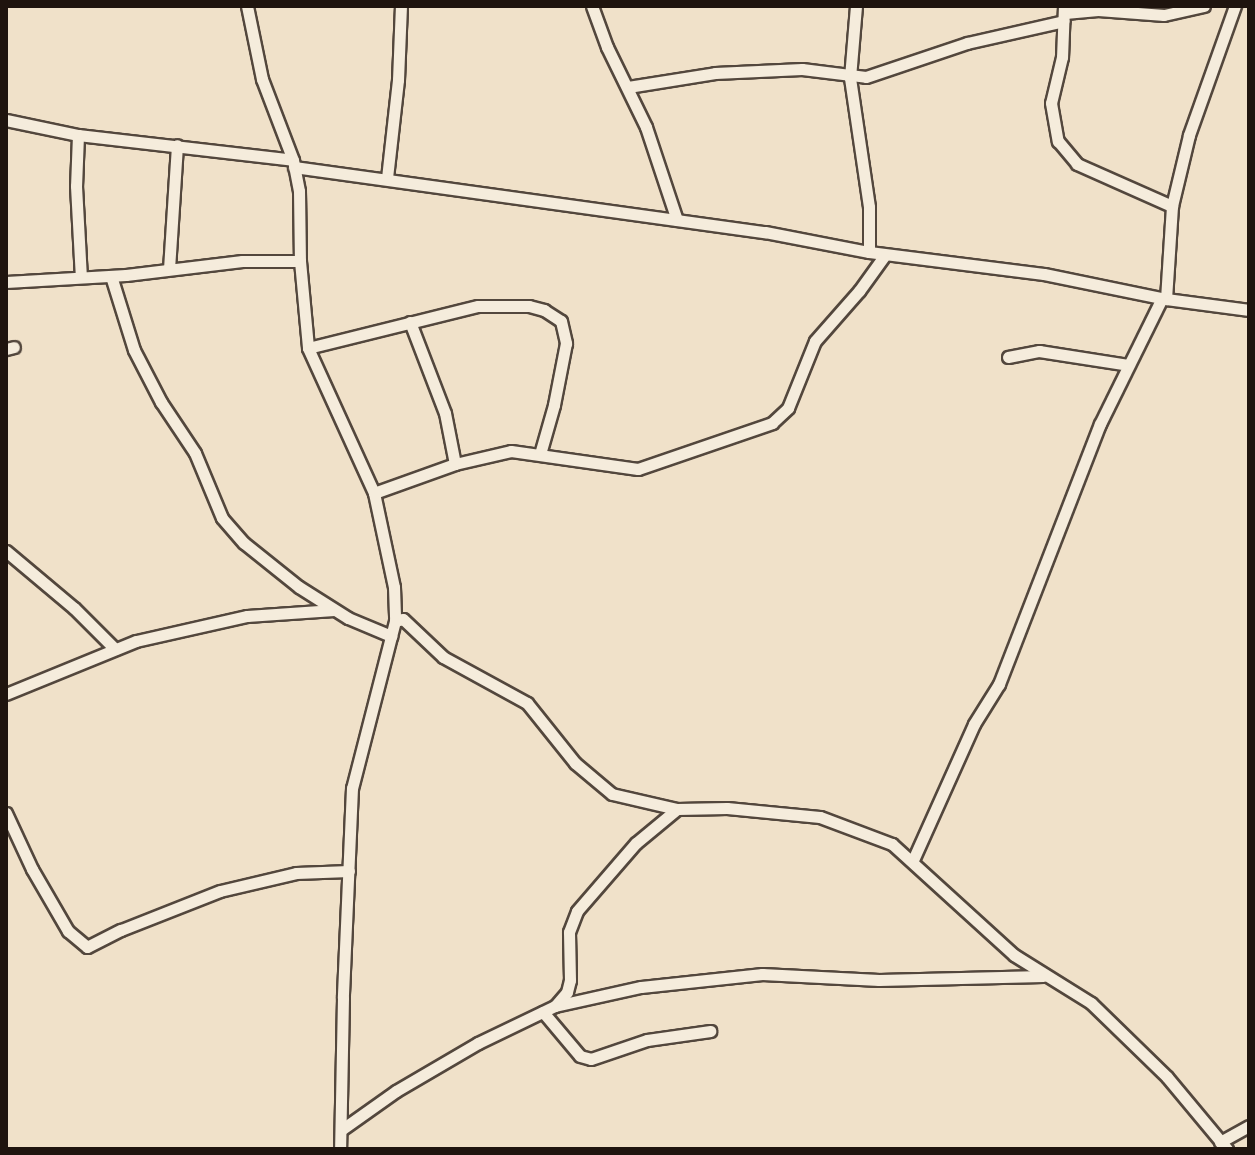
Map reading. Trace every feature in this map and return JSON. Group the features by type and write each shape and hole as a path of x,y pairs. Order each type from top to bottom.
{"street":[{"path":"247,6 271,109 294,164 299,191 300,261 308,348 374,493 394,587 395,621 352,788 340,1149"},
{"path":"387,178 397,95 401,6"},
{"path":"592,6 663,172 677,220"},
{"path":"856,6 850,78 869,207 869,252"},
{"path":"628,87 715,73 802,69 850,78 899,68 1064,13 1098,8 1164,15 1204,6"},
{"path":"913,860 974,724 999,684 1038,577 1128,365 1164,299 1172,206 1189,135 1235,6"},
{"path":"1064,13 1062,57 1051,103 1058,141 1077,164 1172,206"},
{"path":"6,120 78,135 177,145 765,232 885,255 1044,274 1164,299 1249,310"},
{"path":"78,135 76,186 81,277"},
{"path":"169,269 177,145"},
{"path":"374,493 455,464 511,451 638,469 772,423 788,408 815,341 873,274 885,255"},
{"path":"6,282 111,276 242,261 300,261"},
{"path":"111,276 134,350 161,402 195,453 216,510 244,543 334,610 391,636"},
{"path":"308,348 498,304 529,306 561,321 566,343 540,454"},
{"path":"410,322 445,413 455,464"},
{"path":"1008,357 1039,351 1128,365"},
{"path":"6,551 74,608 115,649"},
{"path":"6,694 136,641 231,619 334,610"},
{"path":"395,621 403,619 443,657 527,703 575,763 612,794 677,809 727,808 820,817 892,844 913,860 991,935 1044,976 1091,1003 1167,1077 1224,1146 1249,1126"},
{"path":"555,1006 567,992 570,980 569,932 577,911 636,843 677,809"},
{"path":"6,813 32,869 68,931 87,947 121,930 220,891 296,873 349,871"},
{"path":"341,1130 396,1091 478,1043 555,1006 641,987 762,974 879,980 1044,976"},
{"path":"543,1012 580,1056 591,1059 647,1040 710,1031"}]}
